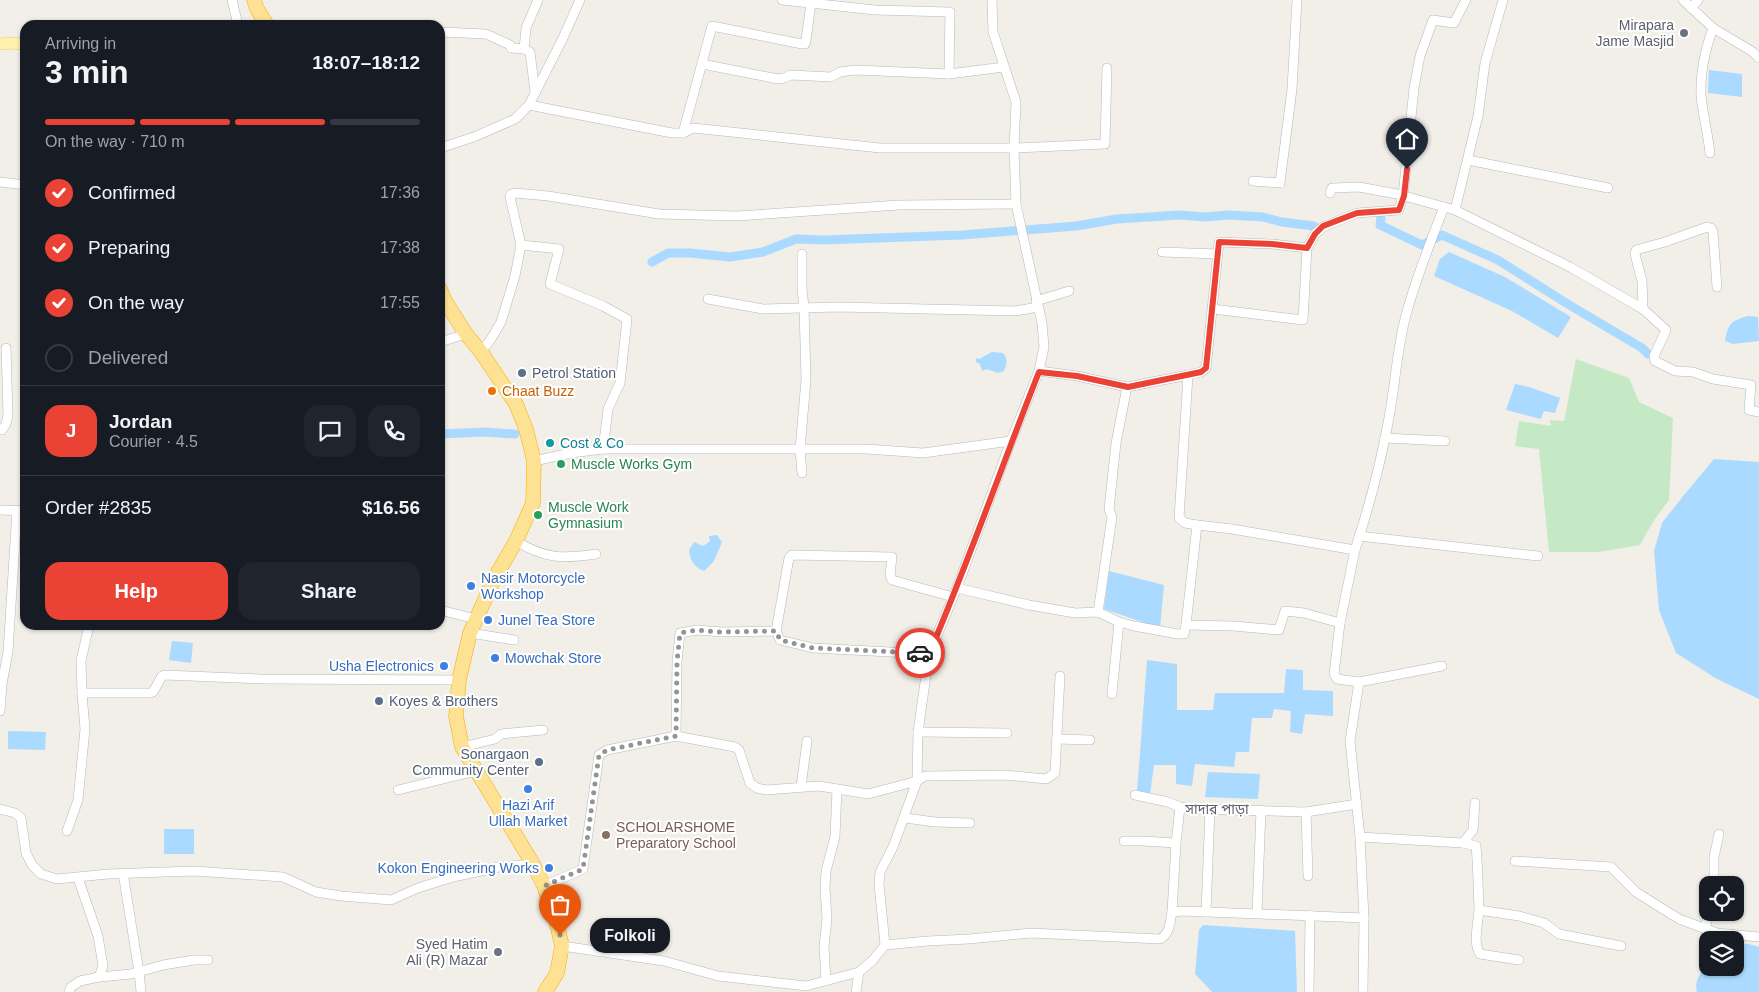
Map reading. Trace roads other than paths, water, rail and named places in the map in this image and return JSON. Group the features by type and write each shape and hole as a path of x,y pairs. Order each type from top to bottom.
{"highway":[{"path":"254,0 264,20"},
{"path":"445,302 516,404 526,429 534,461 533,503 516,541 494,579 470,633 459,680 456,716 462,747 533,864 544,886 557,924 562,946 557,973 545,992"}],"main road":[{"path":"0,44 20,44"}],"street":[{"path":"232,0 237,20"},
{"path":"524,49 526,28 538,0"},
{"path":"445,146 474,137 515,119 529,105 564,38 580,0"},
{"path":"782,0 875,10 950,12 949,74"},
{"path":"900,0 901,11"},
{"path":"562,946 664,960 718,976 806,986 860,972 874,960 885,945 879,884 880,872 905,818 916,781 918,732 929,654 955,592 1011,441 1039,372 1044,347 1025,240 1016,204 1014,148 1016,102 993,32 992,0"},
{"path":"1253,181 1280,183 1292,90 1297,0"},
{"path":"1212,309 1303,320 1307,248 1315,234 1323,226 1357,213 1399,210 1404,196 1414,88 1420,56 1433,20 1454,23 1466,0"},
{"path":"1455,210 1478,116 1485,63 1503,0"},
{"path":"1683,0 1713,28 1753,52 1759,58"},
{"path":"1692,8 1698,0"},
{"path":"683,133 712,26 805,44 811,3"},
{"path":"1710,153 1701,95 1705,48 1713,28"},
{"path":"445,32 486,34 510,45 511,48 524,49 530,52 536,92"},
{"path":"702,64 778,79 791,75 831,77 840,72 855,70 949,74 1004,68"},
{"path":"529,105 672,133 683,133 694,128 880,148 1014,148 1105,144 1106,68"},
{"path":"1468,160 1608,188"},
{"path":"0,182 20,185"},
{"path":"1330,193 1332,188 1359,187 1404,196 1455,210 1570,267 1643,309 1666,330 1654,356 1655,361 1675,371 1693,372 1713,379 1751,385 1749,410 1759,412"},
{"path":"481,352 501,322 515,276 521,245 510,197 511,194 515,193 659,214 737,216 899,205 1016,204"},
{"path":"1442,666 1359,682 1337,679 1334,674 1340,623 1355,550 1385,438 1406,316 1424,256 1444,208"},
{"path":"1643,309 1642,281 1636,250 1707,227 1711,228 1713,232 1717,287"},
{"path":"1039,372 1077,376 1128,387 1201,372 1206,368 1219,242 1272,244 1307,248"},
{"path":"521,245 559,249 550,284 603,306 627,319 620,382 608,409 603,449"},
{"path":"1162,252 1218,254"},
{"path":"802,254 806,380 800,449 802,473"},
{"path":"708,299 763,309 839,307 1015,311 1069,291"},
{"path":"445,340 466,334"},
{"path":"0,430 6,424 8,415 6,348"},
{"path":"1188,375 1179,518 1185,523 1355,550"},
{"path":"1098,612 1112,517 1109,510 1116,443 1128,387"},
{"path":"1385,438 1445,442"},
{"path":"534,461 571,452 603,449 867,448 923,453 1011,441"},
{"path":"0,510 20,510"},
{"path":"0,711 2,684 8,652 20,521"},
{"path":"929,654 813,648 780,640 776,631 789,558 792,555 892,557 890,576 892,580 1075,613 1098,612 1119,622 1184,634 1197,525"},
{"path":"1359,536 1538,556"},
{"path":"516,541 532,551 557,557 571,558 596,554"},
{"path":"445,611 476,618"},
{"path":"1186,624 1278,630 1285,611 1304,613 1340,623"},
{"path":"1112,694 1119,622"},
{"path":"67,831 78,800 79,791 85,729 81,661 88,630"},
{"path":"676,736 677,662 680,633 697,630 718,632 776,631"},
{"path":"470,633 514,640"},
{"path":"82,694 150,693 153,692 162,676 165,675 262,679 459,680"},
{"path":"544,886 583,869 599,755 607,750 676,736 735,747 739,750 750,783 757,788 766,790 819,786 868,794 916,781 925,776 1005,775 1046,779 1055,773 1060,676"},
{"path":"1359,682 1350,741 1360,837 1364,918 1363,992"},
{"path":"462,747 495,739 502,734 543,730"},
{"path":"918,732 1007,733"},
{"path":"1057,739 1090,740"},
{"path":"801,787 807,741"},
{"path":"398,790 476,771"},
{"path":"826,981 824,946 827,920 825,888 828,862 835,837 837,789"},
{"path":"1134,795 1168,802 1180,807"},
{"path":"1463,843 1473,830 1475,803"},
{"name":"সাদার পাড়া","path":"885,945 969,940 1031,933 1160,939 1165,937 1172,912 1180,807 1306,812 1357,804"},
{"path":"0,809 15,813 21,818 26,853 32,865 41,874 57,879 123,873 194,870 282,877 316,892 391,900 418,888 453,877 499,867 533,864"},
{"path":"1206,912 1210,809"},
{"path":"1257,913 1261,810"},
{"path":"1306,812 1308,876"},
{"path":"905,818 970,823"},
{"path":"1714,876 1714,857 1719,834"},
{"path":"1360,837 1463,843 1476,846 1479,910 1476,934 1478,952 1519,960"},
{"path":"1124,841 1143,840 1176,843"},
{"path":"1515,861 1611,867 1636,892 1679,919 1717,933 1759,937"},
{"path":"123,873 141,992"},
{"path":"78,878 98,936 103,966 99,977"},
{"path":"1479,910 1519,916 1544,923 1559,934 1621,946"},
{"path":"1172,912 1257,913 1364,918"},
{"path":"1309,992 1310,915"},
{"path":"1705,929 1707,921"},
{"path":"69,992 71,987 80,981 131,974 163,965 194,960 208,960"},
{"path":"856,992 860,972"}],"water":[{"path":"1709,70 1742,74 1742,97 1708,93"},
{"path":"1449,252 1505,277 1571,317 1558,338 1512,311 1434,276 1440,259"},
{"path":"1748,316 1758,317 1759,341 1733,344 1725,341 1731,324"},
{"path":"992,352 1005,355 1006,366 1004,371 998,373 987,369 982,371 980,364 976,362 976,358 979,359"},
{"path":"1515,384 1560,398 1555,413 1544,411 1541,419 1506,410"},
{"path":"1714,459 1759,462 1759,699 1717,679 1676,653 1659,610 1654,551 1662,523"},
{"path":"717,535 722,542 714,561 704,571 693,563 689,550 694,542 703,546 710,541 709,536"},
{"path":"1109,571 1164,585 1160,628 1104,609"},
{"path":"172,641 193,643 191,663 169,660"},
{"path":"1147,660 1177,664 1177,710 1213,710 1215,693 1284,693 1286,669 1303,670 1303,690 1333,691 1333,716 1305,714 1302,734 1290,732 1291,711 1274,709 1272,718 1252,718 1249,752 1236,752 1234,767 1195,764 1192,786 1176,784 1176,765 1154,765 1150,794 1137,792"},
{"path":"8,731 46,732 45,750 8,749"},
{"path":"1208,772 1260,774 1258,799 1205,797"},
{"path":"164,829 194,829 194,854 164,854"},
{"path":"1203,925 1295,931 1297,992 1212,992 1195,974 1199,930"},
{"path":"1744,944 1759,947 1759,992 1697,992 1696,984 1698,977 1744,976"}],"waterway":[{"path":"652,262 668,253 730,257 763,252 796,239 824,240 962,235 1076,226 1117,219 1180,215 1263,217 1282,222 1314,226"},
{"path":"1381,217 1380,225 1422,245 1442,235 1498,260 1642,348 1648,354"},
{"path":"445,434 485,432 515,434"}],"place":[{"name":"Mirapara Jame Masjid","path":"1684,33"},
{"name":"Petrol Station","path":"522,373"},
{"name":"Chaat Buzz","path":"492,391"},
{"name":"Cost & Co","path":"550,443"},
{"name":"Muscle Works Gym","path":"561,464"},
{"name":"Muscle Work Gymnasium","path":"538,515"},
{"name":"Nasir Motorcycle Workshop","path":"471,586"},
{"name":"Junel Tea Store","path":"488,620"},
{"name":"Mowchak Store","path":"495,658"},
{"name":"Usha Electronics","path":"444,666"},
{"name":"Koyes & Brothers","path":"379,701"},
{"name":"Sonargaon Community Center","path":"539,762"},
{"name":"Hazi Arif Ullah Market","path":"528,789"},
{"name":"SCHOLARSHOME Preparatory School","path":"606,835"},
{"name":"Kokon Engineering Works","path":"549,868"},
{"name":"Folkoli","path":"560,935"},
{"name":"Syed Hatim Ali (R) Mazar","path":"498,952"}]}
